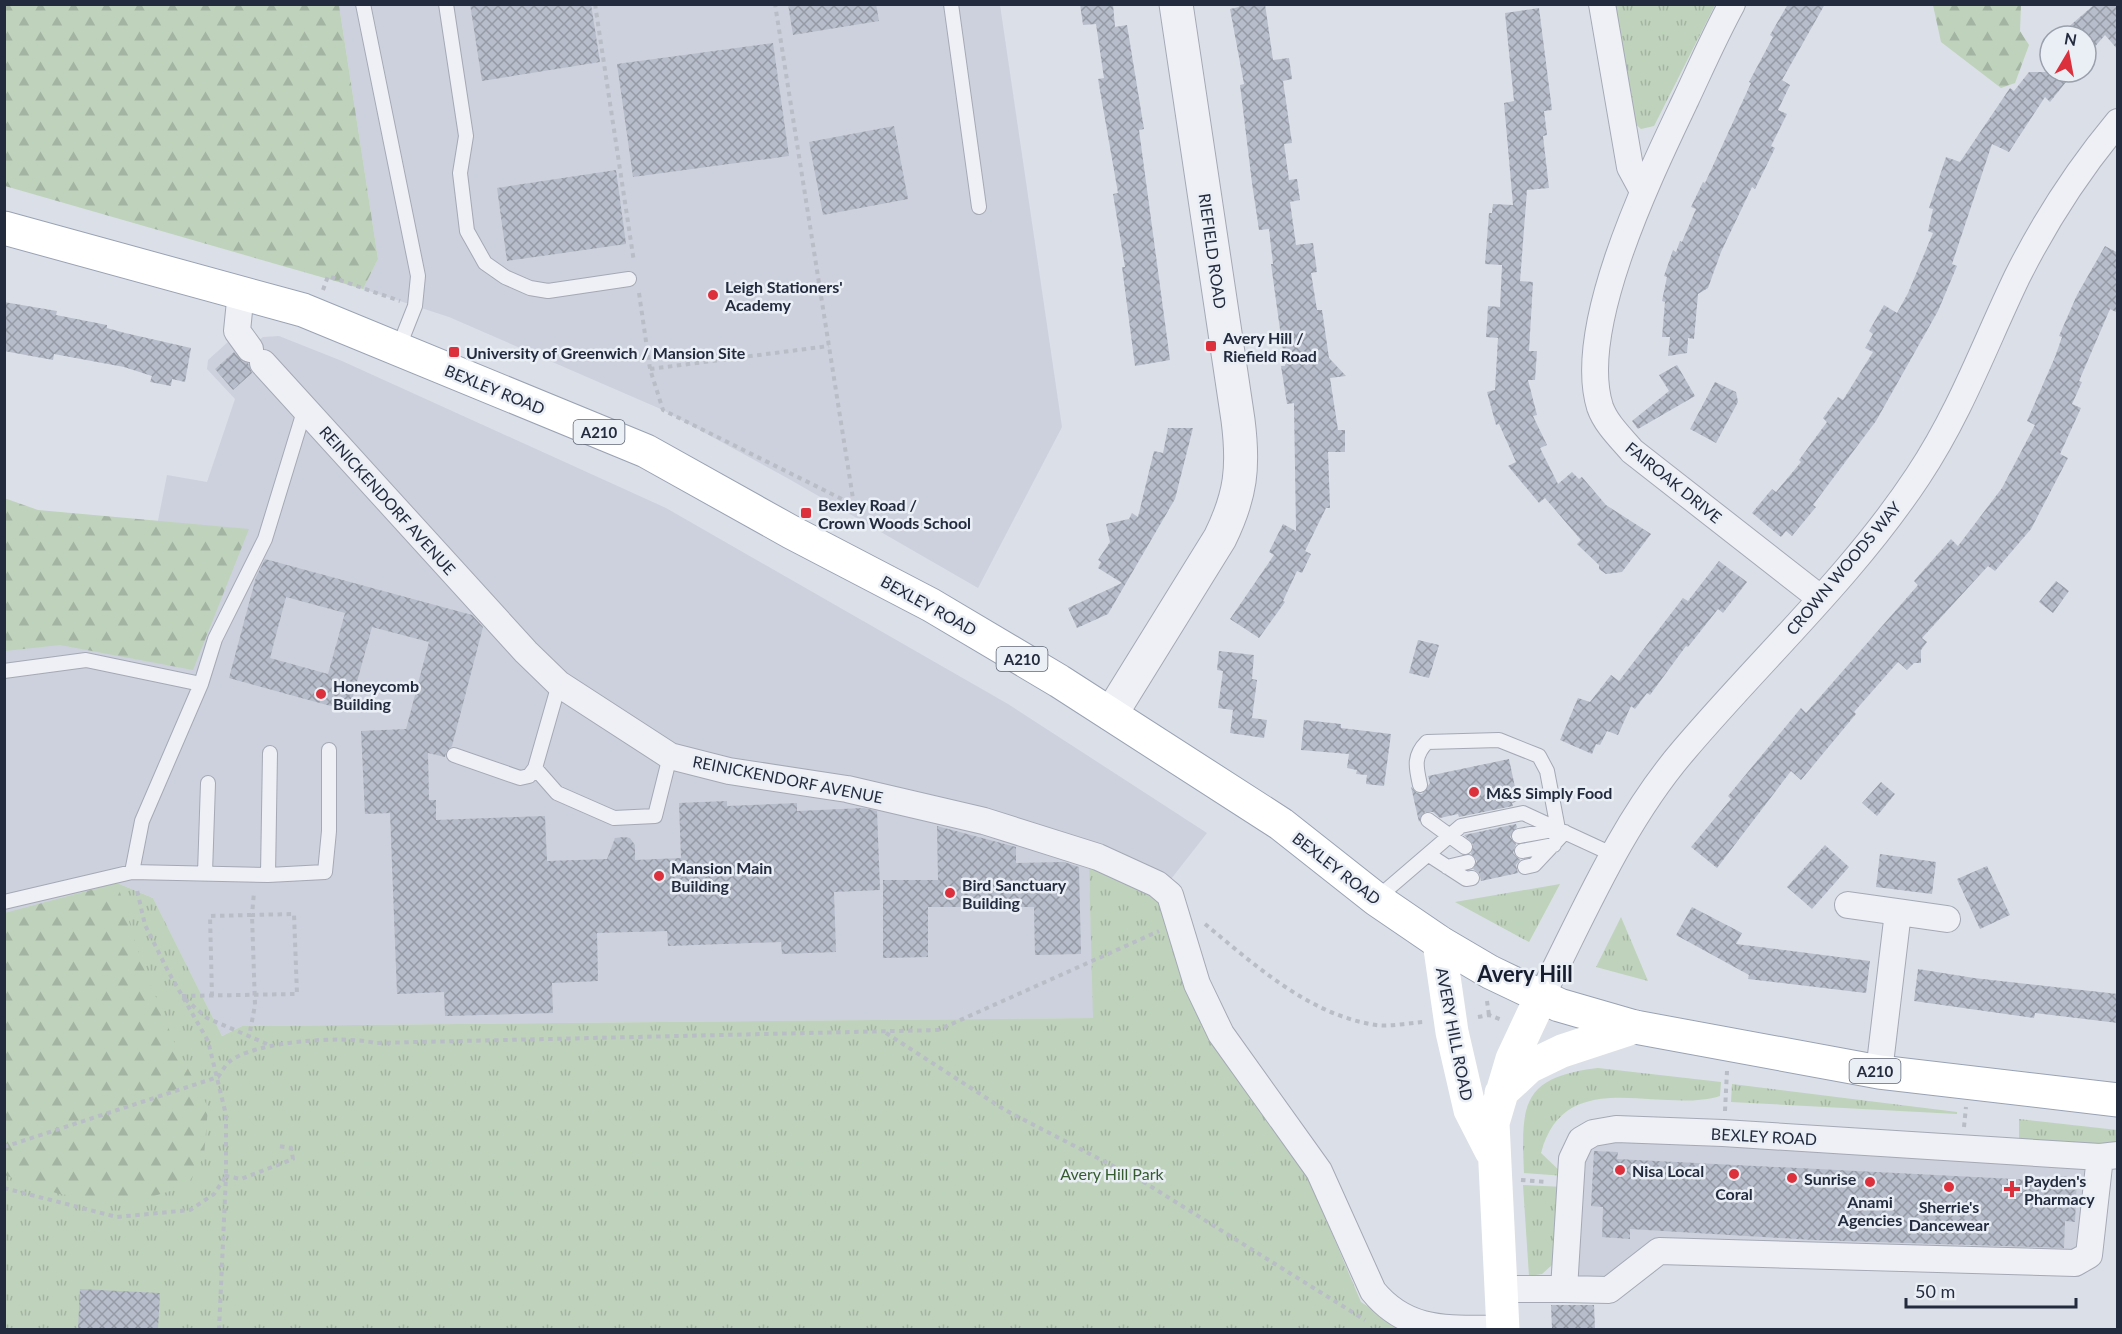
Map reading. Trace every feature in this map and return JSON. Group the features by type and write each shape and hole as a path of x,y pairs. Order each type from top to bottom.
{"main road":[{"name":"BEXLEY ROAD","path":"4,228 241,291 317,315 646,451 791,532 932,605 1111,714 1281,824 1376,899 1439,942 1540,997 1586,1014 1635,1027 1879,1071 2118,1100"},
{"name":"AVERY HILL ROAD","path":"1439,942 1450,1021 1470,1110 1494,1167"},
{"name":"AVERY HILL ROAD","path":"1503,1329 1493,1124 1501,1093 1540,997"},
{"name":"AVERY HILL ROAD","path":"1501,1093 1529,1067 1562,1051 1635,1027"}],"street":[{"name":"RIEFIELD ROAD","path":"1111,714 1220,538 1233,511 1241,481 1242,453 1238,420 1176,4"},
{"path":"1602,4 1630,167 1643,192"},
{"name":"FAIROAK DRIVE","path":"1732,4 1643,192 1612,280 1597,340 1595,363 1600,406 1607,420 1632,451 1820,598"},
{"name":"CROWN WOODS WAY","path":"1540,997 1614,855 1644,804 1684,750 1820,598 1897,506 1937,446 1972,382 2015,282 2038,238 2070,184 2118,122"},
{"name":"REINICKENDORF AVENUE","path":"241,291 237,332 526,652 559,684 670,756 729,771 847,789 984,821 1098,857 1158,884 1170,895"},
{"path":"1170,895 1197,984 1221,1034 1319,1171 1373,1291 1385,1307 1402,1320 1427,1329 1503,1329"},
{"path":"1848,905 1947,919"},
{"path":"1879,1071 1898,912"},
{"name":"BEXLEY ROAD","path":"1502,1289 1609,1290 1659,1251 2075,1263 2089,1256 2109,1156 1723,1133 1616,1129 1593,1133 1581,1140 1572,1158 1564,1289"}],"lane":[{"path":"363,4 418,276 415,306 398,349"},
{"path":"446,4 466,136 460,174 467,231 484,263 505,277 530,288 548,291 633,283"},
{"path":"951,4 979,207"},
{"path":"132,872 142,821 201,684 215,639 265,539 305,408"},
{"path":"4,671 86,660 201,684"},
{"path":"454,755 520,778 529,776 535,768 559,684"},
{"path":"1420,785 1415,761 1419,750 1427,742 1499,740 1539,756 1547,771 1562,830 1554,845 1534,865 1525,867"},
{"path":"4,902 132,872 322,874 328,870 329,750"},
{"path":"261,875 270,753"},
{"path":"535,768 557,793 614,818 655,816 670,756"},
{"path":"205,873 208,783"},
{"path":"1376,899 1461,826 1523,813 1614,855"},
{"path":"1428,820 1465,847"},
{"path":"1519,836 1562,830"},
{"path":"1522,851 1554,845"},
{"path":"1429,855 1466,879 1472,878"},
{"path":"1447,867 1468,862"}],"path":[{"path":"595,4 634,264"},
{"path":"633,283 650,369 663,410 855,505 775,4"},
{"path":"324,286 328,276 401,301 403,293"},
{"path":"650,369 829,346"},
{"path":"132,872 145,925 208,1041 226,1115 226,1176 219,1329"},
{"path":"249,1037 255,995 252,915 261,875"},
{"path":"1170,895 1275,981 1329,1011 1377,1025 1450,1021 1489,1015 1526,1028"},
{"path":"182,996 212,996 297,994 294,914 210,916 212,996"},
{"path":"4,1147 218,1077 229,1061 268,1045 358,1038 375,1043 938,1030 1178,923"},
{"path":"182,996 207,1018 268,1045"},
{"path":"885,1033 1005,1110 1142,1180 1371,1323"},
{"path":"1723,1133 1729,1044"},
{"path":"1962,1149 1968,1082"},
{"path":"226,1176 241,1179 293,1159 291,1148 279,1146"},
{"path":"1494,1167 1572,1183"},
{"path":"4,1188 117,1216 190,1210 214,1194 226,1176"}],"shaded area":[{"name":"Leigh Stationers' Academy","path":"339,5 1000,5 1062,427 978,588 789,479 663,410 449,317 363,289 378,259"},
{"path":"279,336 342,361 666,508 1008,704 1207,833 1157,897 1089,866 1094,1018 242,1026 222,1036 153,898 117,883 5,913 5,526 151,556 167,475 207,482 235,399 207,369 208,360 228,342 241,356 263,337"},
{"path":"1581,1140 2100,1157 2085,1274 1660,1246 1609,1290 1564,1289"}],"green space":[{"path":"4,5 339,5 378,259 363,289 5,186"},
{"path":"1608,5 1715,5 1654,126 1641,129 1631,120"},
{"path":"1933,5 2021,5 2020,31 2029,45 2015,83 2001,88 1941,42"},
{"path":"4,498 38,510 249,529 193,670 60,645 5,651"},
{"name":"Avery Hill Park","path":"1089,866 1157,897 1306,1172 1361,1302 1403,1329 5,1330 5,913 117,883 153,898 222,1036 242,1026 1093,1018"},
{"path":"117,883 142,963 175,1044 208,1107 204,1156 187,1186 131,1203 59,1194 4,1175 5,913"},
{"path":"1560,884 1529,942 1455,902"},
{"path":"1621,917 1648,981 1596,967"},
{"path":"1598,1068 1721,1082 1720,1096 1696,1100 1617,1098 1592,1100 1571,1109 1553,1125 1541,1153 1565,1176 1524,1173 1523,1129 1531,1098 1540,1087 1554,1079 1573,1072"},
{"path":"1732,1084 1957,1112 1957,1114 1731,1102"},
{"path":"2019,1119 2117,1130 2117,1144 2019,1141"},
{"path":"1523,1185 1563,1187 1553,1264 1542,1274 1529,1276"}],"building":[{"path":"470,4 591,4 600,62 482,81"},
{"path":"788,4 876,4 879,21 793,35"},
{"path":"1080,4 1113,4 1115,27 1127,25 1144,129 1139,130 1170,360 1135,366 1122,267 1125,267 1113,194 1118,193 1098,79 1104,78 1096,24 1083,25"},
{"path":"1238,4 1265,4 1273,60 1289,58 1292,79 1283,81 1292,143 1284,144 1289,180 1297,179 1300,200 1290,202 1296,245 1313,243 1317,272 1311,273 1317,310 1322,310 1329,358 1346,376 1330,378 1338,430 1345,430 1345,452 1328,452 1330,508 1326,508 1305,551 1311,554 1302,573 1297,571 1283,601 1285,602 1259,638 1230,619 1274,555 1269,552 1283,524 1296,531 1294,403 1287,404 1281,366 1285,366 1271,264 1273,264 1269,229 1259,230 1252,183 1240,85 1244,84 1230,9 1239,7"},
{"path":"1788,4 1825,4 1782,80 1790,85 1778,110 1787,114 1771,146 1775,148 1755,189 1752,187 1721,252 1708,288 1698,294 1694,339 1688,338 1687,353 1668,356 1670,337 1662,337 1665,302 1662,301 1667,277 1664,276 1673,250 1676,252 1680,241 1682,242 1696,209 1691,207 1703,182 1705,183 1751,83 1749,82 1773,37 1770,35"},
{"path":"2095,4 2118,4 2118,50 2105,35 2098,43 2098,24 2072,24"},
{"path":"1539,8 1552,110 1544,111 1547,135 1543,136 1549,188 1527,190 1520,281 1533,282 1529,351 1537,351 1535,380 1528,380 1537,415 1533,416 1547,445 1540,448 1558,484 1572,472 1579,479 1582,477 1606,505 1651,534 1622,572 1606,574 1599,569 1599,565 1577,544 1581,540 1545,498 1539,503 1508,466 1516,462 1499,424 1496,425 1487,392 1495,390 1498,338 1486,337 1488,306 1500,307 1502,265 1485,264 1489,213 1492,213 1493,204 1513,205 1504,103 1514,101 1505,13"},
{"path":"773,43 789,156 633,177 617,64"},
{"path":"2029,72 2038,72 2038,84 2064,84 2050,102 2045,97 2009,152 1992,144 1952,264 1957,266 1938,311 1876,421 1813,505 1816,507 1792,536 1786,531 1781,537 1752,513 1772,489 1776,492 1801,462 1799,460 1827,422 1823,418 1838,397 1843,400 1873,352 1865,348 1873,334 1869,331 1884,305 1897,313 1908,293 1933,233 1928,231 1933,209 1929,208 1946,157 1960,162 2010,88 2014,91"},
{"path":"894,126 908,199 823,215 809,142"},
{"path":"616,170 626,244 507,261 497,188"},
{"path":"2105,246 2118,253 2118,313 2110,309 2079,381 2082,382 2072,404 2081,408 2060,454 2068,458 2031,529 1995,571 1988,566 1922,638 1927,642 1921,650 1921,663 1914,663 1907,670 1898,662 1854,712 1856,714 1801,780 1791,771 1717,868 1691,847 1731,799 1728,796 1801,708 1806,713 1918,585 1914,581 1951,539 1958,546 2002,488 2035,425 2027,421 2055,357 2062,337 2059,336 2077,295"},
{"path":"4,302 57,311 56,315 107,325 107,328 125,333 191,348 185,382 172,379 171,386 150,382 152,376 124,367 54,354 53,360 4,351"},
{"path":"234,352 243,362 248,363 252,373 233,390 215,369"},
{"path":"1677,365 1695,396 1638,429 1632,421 1669,391 1659,375"},
{"path":"1715,382 1736,392 1738,402 1716,443 1690,429"},
{"path":"1168,428 1193,428 1175,499 1108,614 1077,628 1068,608 1122,583 1098,568 1101,562 1098,560 1110,542 1106,524 1129,519 1132,513 1138,517 1154,451 1163,453"},
{"path":"265,559 472,615 483,627 452,746 446,752 445,757 428,753 429,800 436,800 436,820 545,816 547,861 607,859 615,838 624,837 630,838 635,845 635,860 681,858 679,803 727,801 727,806 797,803 797,811 864,808 877,811 880,890 834,892 836,952 782,954 781,942 668,946 667,931 597,933 598,981 552,983 553,1013 445,1016 444,992 397,994 390,813 365,814 361,731 406,729 429,642 372,627 349,711 229,678 256,577","holes":["286,597 345,613 328,674 270,658"]},
{"path":"1719,561 1747,582 1723,613 1718,609 1688,647 1686,646 1650,695 1647,693 1635,709 1631,706 1618,735 1607,731 1600,745 1596,744 1592,754 1560,740 1578,698 1590,702 1611,675 1619,681 1683,598 1688,601"},
{"path":"2056,581 2069,591 2053,613 2039,602"},
{"path":"1418,640 1439,645 1429,678 1409,673"},
{"path":"1219,651 1254,655 1252,679 1257,680 1252,718 1267,720 1264,738 1230,733 1233,710 1218,708 1223,671 1217,670"},
{"path":"1304,720 1341,724 1341,728 1391,734 1384,786 1366,784 1367,775 1356,774 1357,770 1347,768 1349,754 1301,750"},
{"name":"M&S Simply Food","path":"1509,759 1518,801 1512,803 1513,806 1459,817 1458,814 1440,818 1433,812 1425,812 1419,822 1411,787 1417,793 1422,794 1430,783 1428,776"},
{"path":"1881,782 1895,794 1877,816 1862,803"},
{"path":"1516,824 1517,827 1510,837 1516,844 1513,853 1520,860 1516,865 1518,873 1481,881 1479,873 1473,869 1477,861 1471,854 1473,844 1464,835"},
{"name":"Bird Sanctuary Building","path":"937,826 1016,847 1016,863 1064,862 1079,867 1081,954 1035,955 1034,907 928,907 928,957 883,958 883,880 938,880"},
{"path":"1825,845 1849,867 1812,909 1787,887"},
{"path":"1880,854 1936,862 1932,894 1876,887"},
{"path":"1987,866 2010,915 1980,929 1957,879"},
{"path":"1692,907 1742,933 1736,944 1870,961 1866,993 1748,979 1749,975 1676,935"},
{"path":"1918,969 1974,978 2118,994 2118,1023 2035,1013 2034,1018 1914,1001"},
{"path":"1594,1151 1618,1152 1617,1159 2053,1181 2053,1176 2077,1177 2075,1222 2065,1221 2064,1248 1814,1240 1630,1229 1630,1239 1602,1237 1603,1207 1591,1206"},
{"path":"80,1289 160,1293 158,1329 78,1329"},
{"path":"1551,1305 1594,1305 1595,1329 1552,1329"}],"place":[{"name":"Leigh Stationers' Academy","path":"713,295"},
{"name":"Avery Hill / Riefield Road","path":"1211,346"},
{"name":"University of Greenwich / Mansion Site","path":"454,352"},
{"name":"Bexley Road / Crown Woods School","path":"806,513"},
{"name":"Honeycomb Building","path":"321,694"},
{"name":"M&S Simply Food","path":"1474,792"},
{"name":"Mansion Main Building","path":"659,876"},
{"name":"Bird Sanctuary Building","path":"950,893"},
{"name":"Nisa Local","path":"1620,1170"},
{"name":"Coral","path":"1734,1174"},
{"name":"Sunrise","path":"1792,1178"},
{"name":"Anami Agencies","path":"1870,1182"},
{"name":"Sherrie's Dancewear","path":"1949,1187"},
{"name":"Payden's Pharmacy","path":"2012,1189"}],"district":[{"name":"Avery Hill","path":"1525,973"}]}
